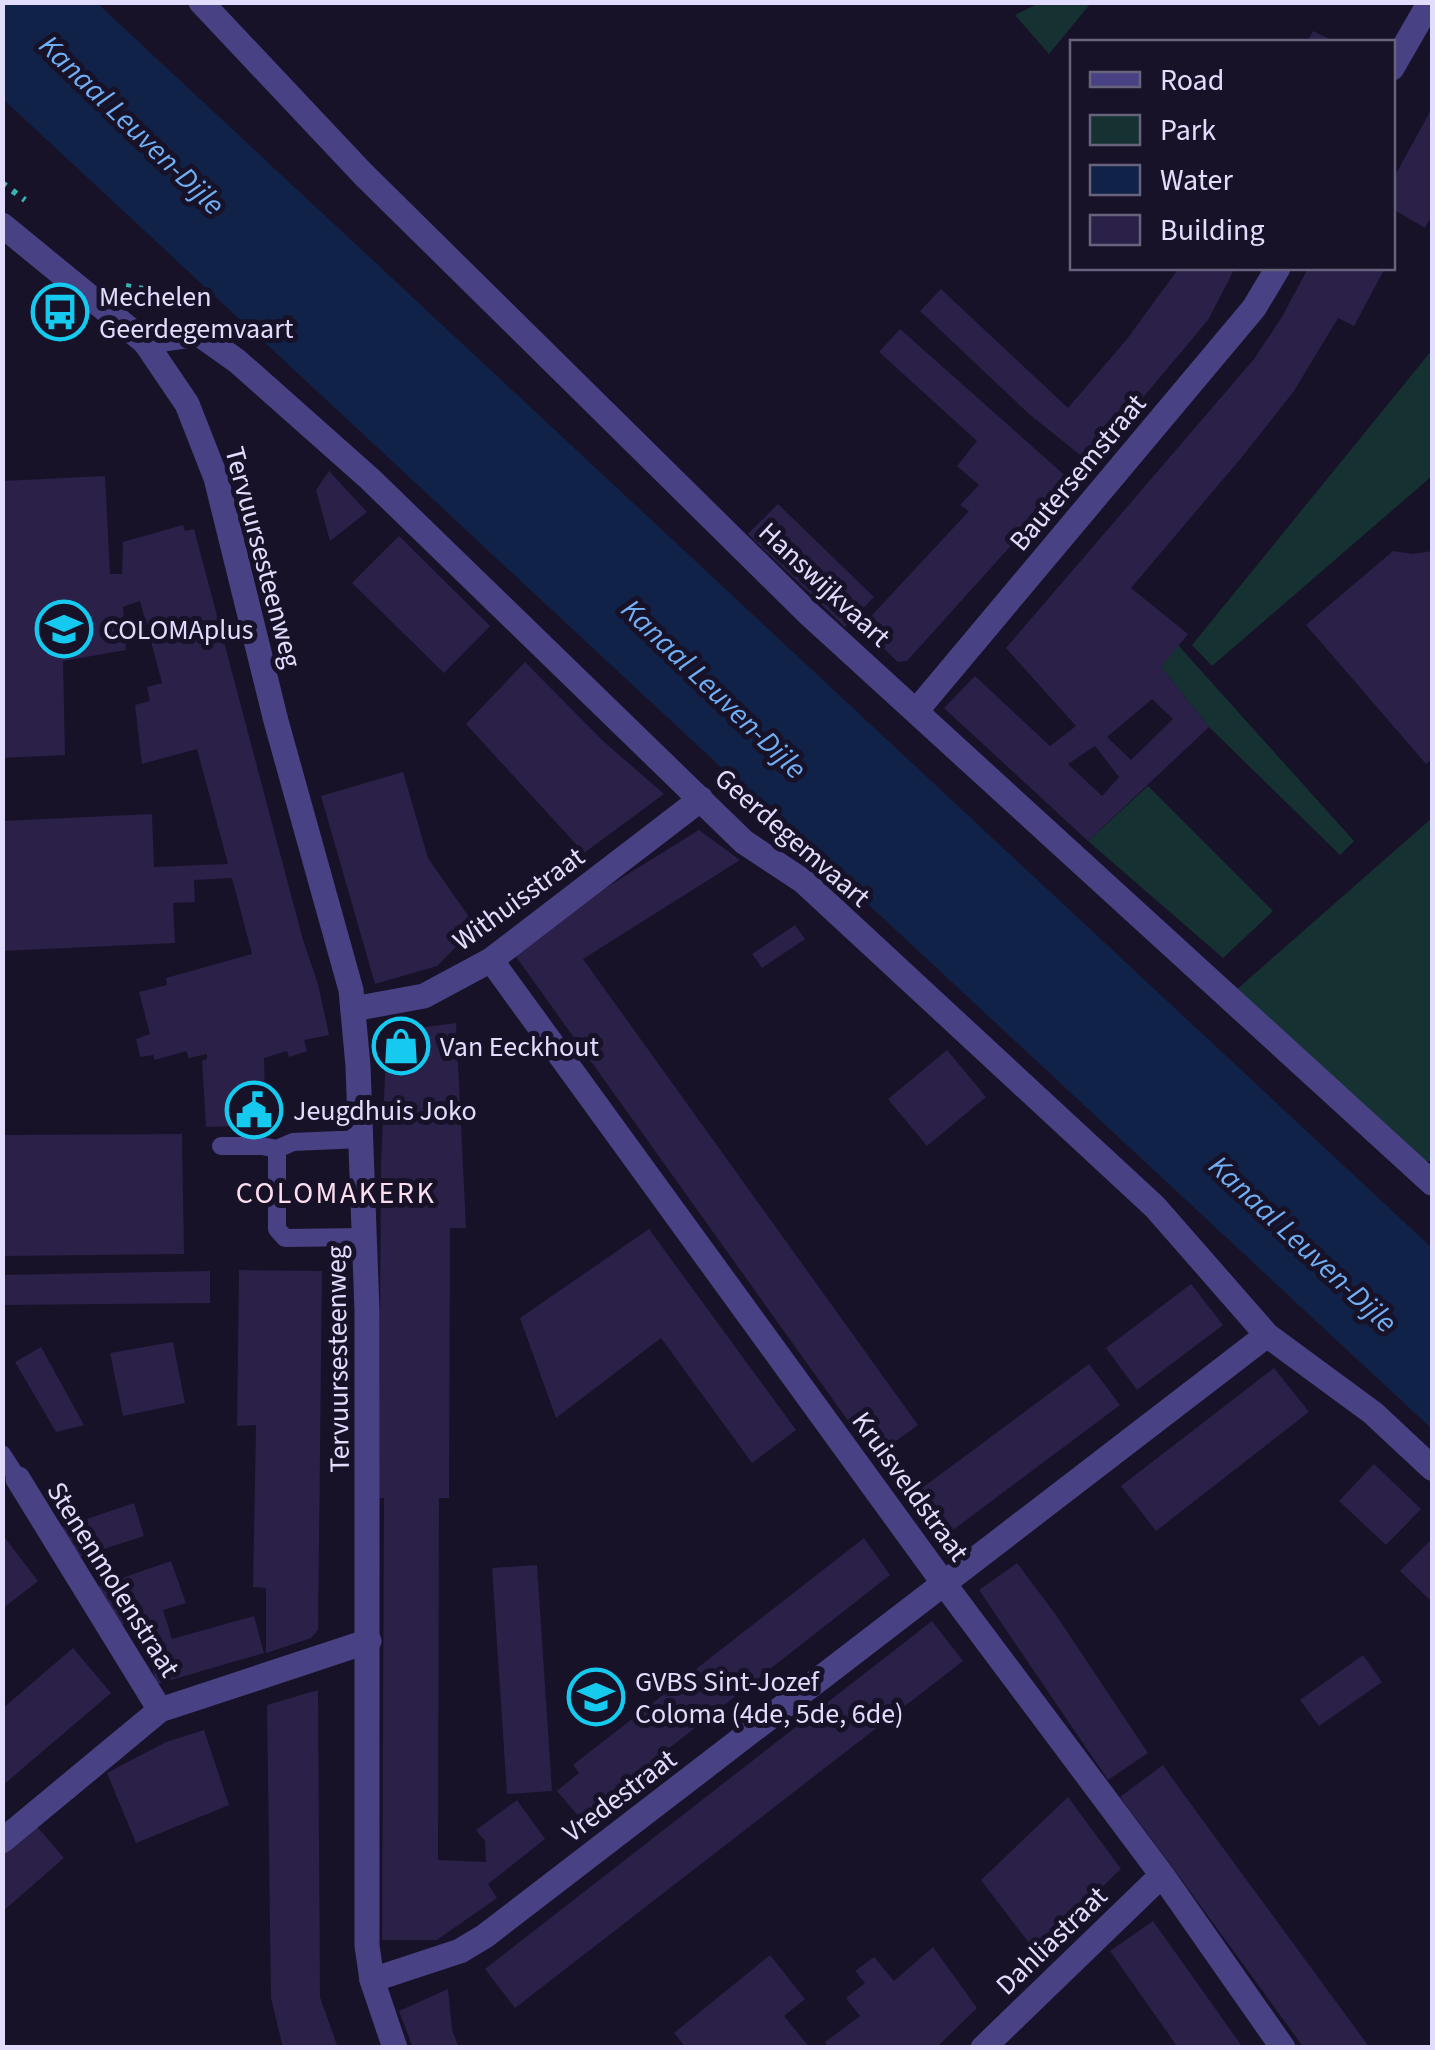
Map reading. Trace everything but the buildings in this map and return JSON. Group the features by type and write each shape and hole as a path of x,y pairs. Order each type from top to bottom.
{"street":[{"name":"Hanswijkvaart","path":"201,2 363,174 809,614 1432,1183"},
{"path":"1395,63 1430,2"},
{"path":"2,225 145,342"},
{"name":"Bautersemstraat","path":"916,710 1254,308 1277,270"},
{"name":"Geerdegemvaart","path":"145,342 199,334 238,361 370,479 744,842 803,882 1155,1207 1267,1335 1373,1413 1432,1468"},
{"name":"Tervuursesteenweg","path":"145,342 187,404 216,478 276,721 351,990 365,1237 367,1946 372,1980 395,2048"},
{"name":"Withuisstraat","path":"353,1009 424,996 491,960 701,799"},
{"name":"Kruisveldstraat","path":"491,960 1162,1875 1283,2048"},
{"name":"Vredestraat","path":"372,1980 460,1951 484,1936 1267,1335"},
{"name":"Stenenmolenstraat","path":"18,1479 160,1710"},
{"name":"Stenenmolenstraat","path":"2,1841 160,1710 368,1641"},
{"name":"Dahliastraat","path":"983,2048 1162,1875"}],"lane":[{"path":"221,1146 277,1149 292,1142 361,1139"},
{"path":"277,1149 277,1229 285,1238 365,1237"},
{"path":"2,1454 18,1479"}],"path":[{"path":"127,287 172,294 210,309"}],"green space":[{"path":"1039,3 1091,3 1049,54 1015,15"},
{"path":"1432,350 1432,476 1212,666 1192,645"},
{"path":"1178,645 1354,841 1340,855 1209,727 1161,667"},
{"path":"1148,786 1273,911 1223,958 1088,841"},
{"path":"1432,818 1432,1161 1423,1161 1227,998"}],"water":[{"name":"Kanaal Leuven-Dijle","path":"2,3 97,3 1432,1248 1432,1429 3,99"}],"place":[{"name":"Mechelen Geerdegemvaart","path":"60,312"},
{"name":"COLOMAplus","path":"64,629"},
{"name":"Van Eeckhout","path":"401,1046"},
{"name":"Jeugdhuis Joko","path":"254,1110"},
{"name":"GVBS Sint-Jozef Coloma (4de, 5de, 6de)","path":"596,1697"}],"district":[{"name":"COLOMAKERK","path":"336,1193"}]}
